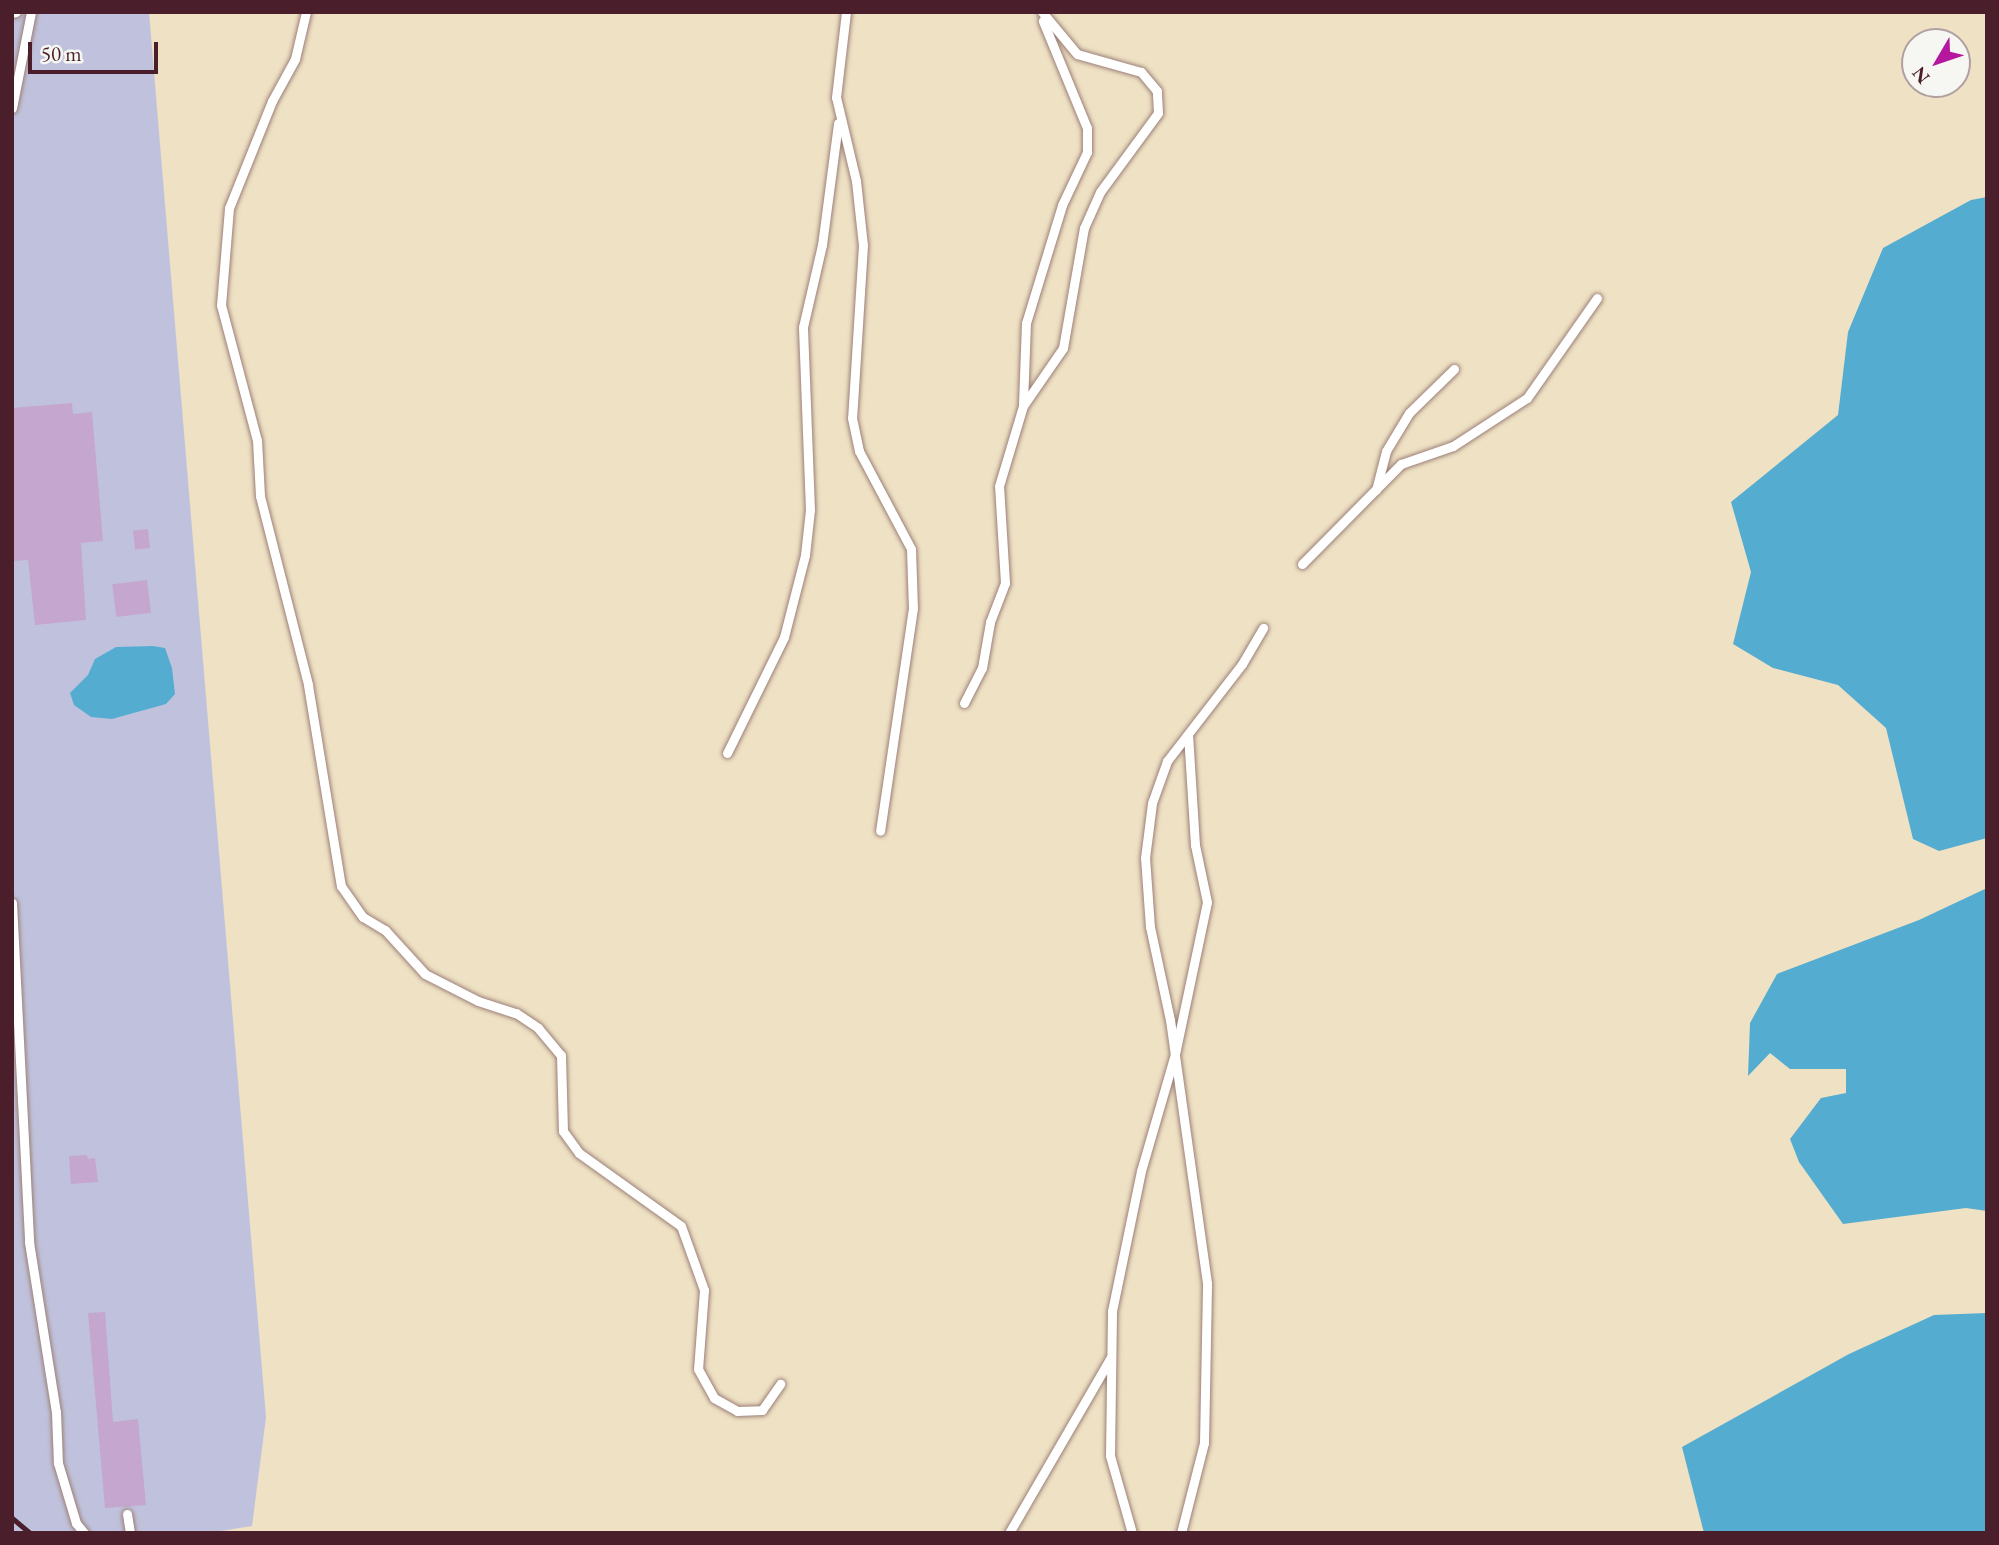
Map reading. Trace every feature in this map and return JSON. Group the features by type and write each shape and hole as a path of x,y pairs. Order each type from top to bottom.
{"lane":[{"path":"12,108 32,12"},
{"path":"306,12 295,59 272,101 229,208 221,305 257,440 260,496 308,685 341,886 363,917 385,930 425,974 478,1001 516,1013 538,1028 561,1055 563,1131 579,1153 681,1226 704,1290 698,1369 714,1398 737,1411 762,1410 780,1384"},
{"path":"846,12 836,97 856,181 863,245 852,418 859,451 911,549 913,608 880,831"},
{"path":"1023,406 1063,348 1084,228 1100,192 1158,113 1157,91 1141,72 1076,54 1041,12"},
{"path":"964,703 982,668 990,622 1004,583 999,486 1023,406 1026,323 1062,205 1087,152 1087,128 1041,12"},
{"path":"727,753 783,637 805,555 810,510 803,327 822,245 839,118"},
{"path":"1302,564 1401,464 1453,446 1527,398 1597,298"},
{"path":"1376,492 1386,451 1409,413 1454,369"},
{"path":"1181,1533 1204,1443 1208,1283 1175,1054 1150,927 1145,858 1152,803 1167,761 1263,628"},
{"path":"1132,1533 1110,1456 1112,1311 1141,1171 1175,1054 1207,902 1195,845 1188,735"},
{"path":"12,903 29,1242 55,1412 58,1463 76,1523 84,1533"},
{"path":"1009,1533 1112,1356"},
{"path":"127,1514 130,1533"}],"shaded area":[{"path":"12,12 149,12 266,1417 252,1526 209,1533 12,1533"}],"water":[{"path":"1987,197 1987,838 1939,851 1913,839 1886,728 1838,685 1773,668 1733,644 1751,572 1731,502 1838,415 1848,332 1883,248 1971,200"},
{"path":"116,647 165,648 172,668 175,694 166,704 112,719 91,717 74,705 70,693 88,675 95,659"},
{"path":"1987,888 1987,1211 1966,1208 1843,1224 1799,1162 1790,1139 1821,1098 1846,1093 1846,1069 1790,1069 1770,1053 1748,1076 1750,1023 1777,974 1919,920"},
{"path":"1987,1313 1987,1533 1704,1533 1682,1447 1849,1354 1934,1315"}],"building":[{"path":"72,403 73,414 92,412 103,541 81,543 86,620 35,625 28,560 12,561 12,408"},
{"path":"148,529 150,548 135,549 133,531"},
{"path":"147,580 151,613 116,617 112,584"},
{"path":"87,1155 88,1159 95,1158 98,1182 71,1184 69,1156"},
{"path":"105,1312 113,1422 138,1419 146,1505 105,1508 88,1313"}],"railway":[{"path":"12,1518 30,1533"}]}
